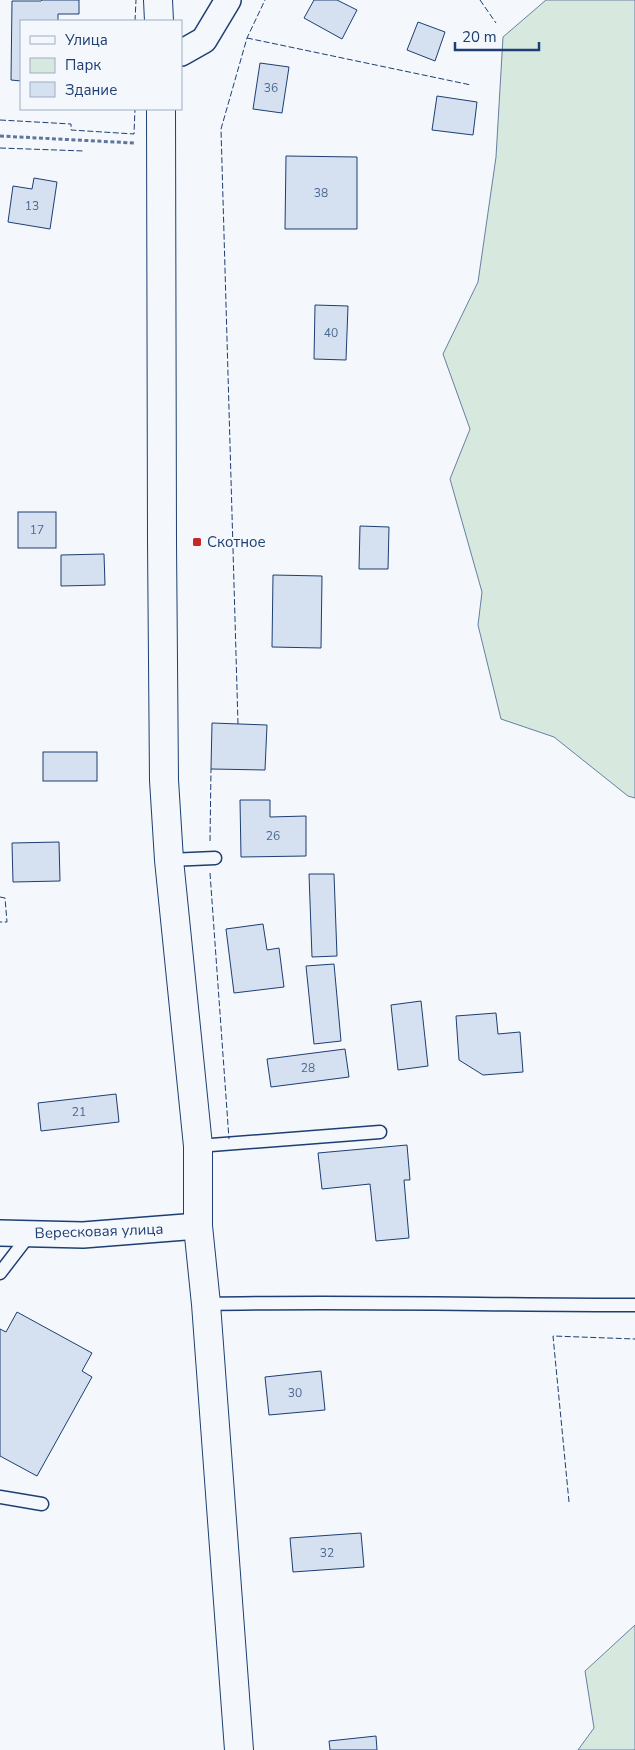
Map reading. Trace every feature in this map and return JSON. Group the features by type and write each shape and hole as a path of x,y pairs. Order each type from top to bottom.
{"main road":[{"path":"158,0 159,20"},
{"path":"160,110 164,780 168,860 198,1146 198,1226 206,1304 239,1750"}],"street":[{"path":"182,52 204,40 228,0"},
{"name":"Вересковая улица","path":"0,1233 83,1235 198,1226"}],"lane":[{"path":"168,860 215,858"},
{"path":"198,1146 380,1132"},
{"path":"0,1272 30,1234"},
{"path":"206,1304 306,1302 635,1305"},
{"path":"0,1497 42,1504"}],"path":[{"path":"0,136 161,145"}],"green space":[{"path":"546,0 635,0 635,798 628,796 554,737 501,719 478,625 482,592 450,479 470,429 443,354 478,282 496,157 503,37"},
{"path":"635,1625 635,1750 578,1750 594,1728 585,1671"}],"building":[{"path":"79,0 79,14 58,14 58,20 20,20 20,81 11,80 12,1"},
{"path":"314,0 337,0 357,10 342,39 304,18"},
{"path":"418,22 445,32 435,61 407,50"},
{"path":"260,63 289,67 282,113 253,109"},
{"path":"437,96 477,102 473,135 432,130"},
{"path":"286,156 357,157 357,229 285,229"},
{"path":"34,178 57,182 50,229 8,222 13,186 32,189"},
{"path":"315,305 348,306 346,360 314,359"},
{"path":"18,512 56,512 56,548 18,548"},
{"path":"360,526 389,527 388,569 359,569"},
{"path":"104,554 105,585 61,586 61,555"},
{"path":"273,575 322,576 321,648 272,647"},
{"path":"212,723 267,725 265,770 211,769"},
{"path":"43,752 97,752 97,781 43,781"},
{"path":"240,800 270,800 270,817 306,816 306,856 241,857"},
{"path":"59,842 60,881 13,882 12,843"},
{"path":"309,874 334,874 337,956 312,957"},
{"path":"263,924 267,950 279,948 284,987 234,993 226,929"},
{"path":"334,964 341,1041 314,1044 306,966"},
{"path":"421,1001 428,1066 398,1070 391,1005"},
{"path":"496,1013 498,1034 520,1032 523,1072 483,1075 459,1060 456,1016"},
{"path":"345,1049 349,1077 271,1087 267,1059"},
{"path":"116,1094 119,1122 41,1131 38,1103"},
{"path":"407,1145 410,1180 404,1180 409,1238 376,1241 370,1184 322,1189 318,1153"},
{"path":"17,1312 92,1353 82,1371 92,1377 37,1476 0,1456 0,1329 6,1332"},
{"path":"321,1371 325,1410 269,1415 265,1377"},
{"path":"361,1533 364,1567 293,1572 290,1538"},
{"path":"376,1736 377,1750 330,1750 329,1741"}],"fence":[{"path":"135,20 136,0"},
{"path":"238,724 221,129 247,38 265,0"},
{"path":"480,0 496,23"},
{"path":"247,38 471,85"},
{"path":"0,120 71,124 71,130 134,134 135,110"},
{"path":"0,148 84,151"},
{"path":"210,841 211,769"},
{"path":"210,873 229,1139"},
{"path":"0,897 5,898 7,922 0,922"},
{"path":"569,1502 553,1336 635,1339"}],"place":[{"name":"Скотное","path":"197,542"}]}
